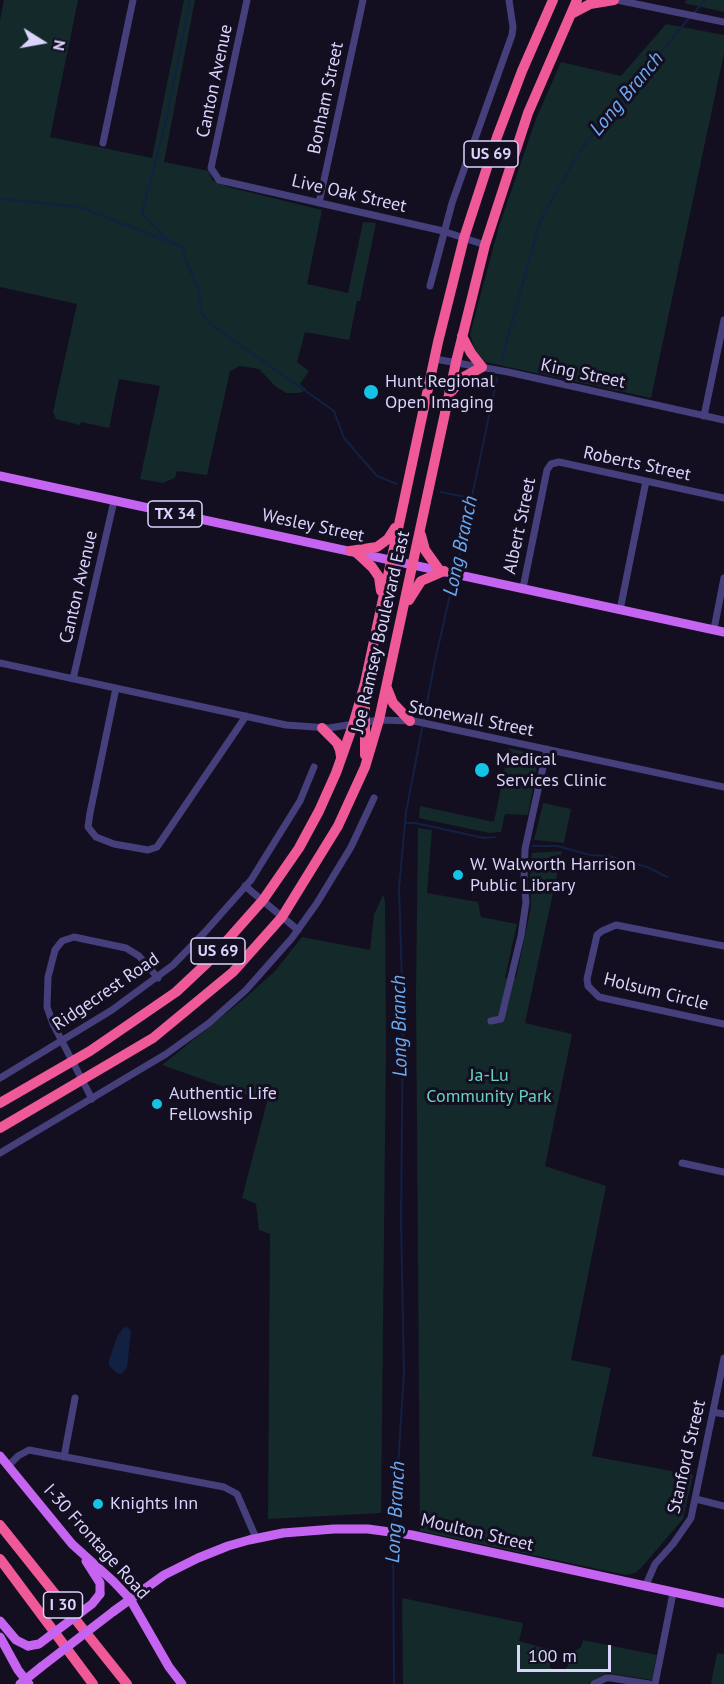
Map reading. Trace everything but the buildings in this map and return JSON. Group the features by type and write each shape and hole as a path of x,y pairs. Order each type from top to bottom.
{"highway":[{"path":"544,0 547,13"},
{"name":"Joe Ramsey Boulevard East","path":"0,1104 72,1061 176,992 208,962 263,900 299,848 319,811 341,760 365,683 435,358 464,238 501,126 553,0"},
{"name":"Joe Ramsey Boulevard East","path":"0,1128 153,1038 233,972 282,917 329,842 365,767 379,720 456,362 485,244 528,113 577,0"},
{"path":"571,14 590,4 615,0"},
{"path":"450,394 462,378 486,368 471,353 462,336"},
{"path":"353,552 377,547 388,539 399,523"},
{"path":"403,611 421,581 443,571 425,550 421,529"},
{"path":"353,552 372,567 379,578 382,602"},
{"path":"365,683 365,767"},
{"path":"387,688 393,703 412,721"},
{"path":"322,728 337,743 341,760"},
{"name":"I 30","path":"0,1525 127,1684"},
{"name":"I 30","path":"0,1559 93,1684"}],"main road":[{"name":"Wesley Street","path":"0,476 724,632"},
{"name":"I-30 Frontage Road","path":"0,1456 53,1523 130,1599 169,1667 182,1684"},
{"name":"Moulton Street","path":"25,1683 41,1667 164,1575 198,1558 256,1538 309,1530 368,1529 412,1535 724,1603"},
{"path":"0,1621 16,1640 28,1647 39,1644 92,1604 100,1594 99,1583 82,1554"},
{"path":"0,1637 25,1683"}],"street":[{"path":"103,143 133,0"},
{"name":"Canton Avenue","path":"212,168 247,0"},
{"name":"Bonham Street","path":"319,203 363,0"},
{"path":"429,286 443,231 512,35 509,0"},
{"path":"615,0 724,22"},
{"name":"Live Oak Street","path":"212,168 219,180 443,231 485,244"},
{"path":"704,416 724,320"},
{"name":"King Street","path":"435,358 724,420"},
{"name":"Roberts Street","path":"547,470 551,464 559,462 724,498"},
{"name":"Albert Street","path":"523,588 547,470"},
{"path":"620,610 646,482"},
{"name":"Canton Avenue","path":"74,679 114,501"},
{"path":"714,629 724,578"},
{"name":"Stonewall Street","path":"0,663 286,725 322,728 379,720 412,721 724,787"},
{"path":"116,688 88,827 96,837 114,844 148,850 157,847 246,716"},
{"path":"491,1021 501,1018 521,936 526,902 525,849 548,749"},
{"name":"Ridgecrest Road","path":"0,1078 112,1010 158,978 205,932 245,886 272,848 300,801 314,767"},
{"path":"0,1153 166,1054 224,1011 246,990 298,930 351,847 374,798"},
{"path":"245,886 298,930"},
{"name":"Holsum Circle","path":"724,946 616,926 597,935 587,979 588,986 599,997 724,1024"},
{"path":"92,1099 50,1018 46,1001 48,977 55,950 62,941 74,937 126,948 138,956 158,978"},
{"path":"682,1163 724,1172"},
{"name":"Stanford Street","path":"645,1587 655,1564 685,1529 691,1518 724,1358"},
{"path":"64,1457 75,1398"},
{"path":"713,1412 724,1414"},
{"path":"8,1466 18,1456 29,1450 224,1487 237,1494 256,1538"},
{"path":"696,1499 724,1506"},
{"path":"655,1684 673,1593"},
{"path":"595,1683 611,1678 649,1684"}],"green space":[{"path":"4,0 78,0 50,137 152,158 184,0 195,0 164,162 209,171 212,180 228,187 322,210 307,284 348,293 363,222 376,223 360,301 357,301 349,340 305,332 297,362 309,371 300,384 307,390 299,393 286,393 275,386 259,369 240,366 230,371 207,475 177,471 175,478 163,483 140,479 160,386 119,379 109,428 81,422 80,425 56,419 53,412 77,304 0,287 0,20"},
{"path":"687,0 724,0 724,12 684,3"},
{"path":"666,24 724,35 724,53 651,398 485,362 475,351 470,334 499,226 536,119 561,62 621,76"},
{"path":"509,748 539,755 528,815 505,814 501,832 489,833 419,818 420,806 494,822"},
{"path":"543,803 571,809 564,843 534,840"},
{"name":"Ja-Lu Community Park","path":"418,828 432,830 427,893 478,902 481,917 517,924 505,978 516,978 531,907 532,853 562,851 525,1023 572,1034 545,1166 606,1186 571,1360 611,1368 592,1456 693,1475 683,1519 635,1573 626,1575 420,1531 416,992"},
{"path":"383,895 385,900 386,1046 381,1513 268,1519 270,1234 259,1230 256,1204 242,1198 267,1102 162,1065 275,971 302,937 370,950 374,915"},
{"path":"402,1598 523,1623 519,1641 551,1650 550,1668 563,1672 572,1653 581,1647 583,1640 657,1655 652,1680 608,1673 588,1684 403,1684"},
{"path":"717,1653 724,1654 724,1684 711,1684"}],"water":[{"path":"127,1327 131,1331 127,1367 122,1374 109,1366 109,1360 117,1337 123,1328"}],"waterway":[{"path":"167,240 142,213 166,121 190,0"},
{"name":"Long Branch","path":"693,14 705,0"},
{"name":"Long Branch","path":"501,362 540,221 580,151 689,18"},
{"path":"0,199 80,207 183,247 185,259 199,290 202,313 209,323 334,411 344,438 377,476 397,484"},
{"name":"Long Branch","path":"456,572 497,378"},
{"path":"441,492 470,498"},
{"name":"Long Branch","path":"394,1529 404,1372 401,1220 403,1014 399,888 406,812 435,661 454,577"},
{"path":"405,823 415,823 484,838 495,837"},
{"path":"533,846 557,846 590,855 608,856 647,867 667,877"},
{"name":"Long Branch","path":"393,1534 394,1684"}],"place":[{"name":"Hunt Regional Open Imaging","path":"371,392"},
{"name":"Medical Services Clinic","path":"482,770"},
{"name":"W. Walworth Harrison Public Library","path":"458,875"},
{"name":"Authentic Life Fellowship","path":"157,1104"},
{"name":"Knights Inn","path":"98,1504"}]}
